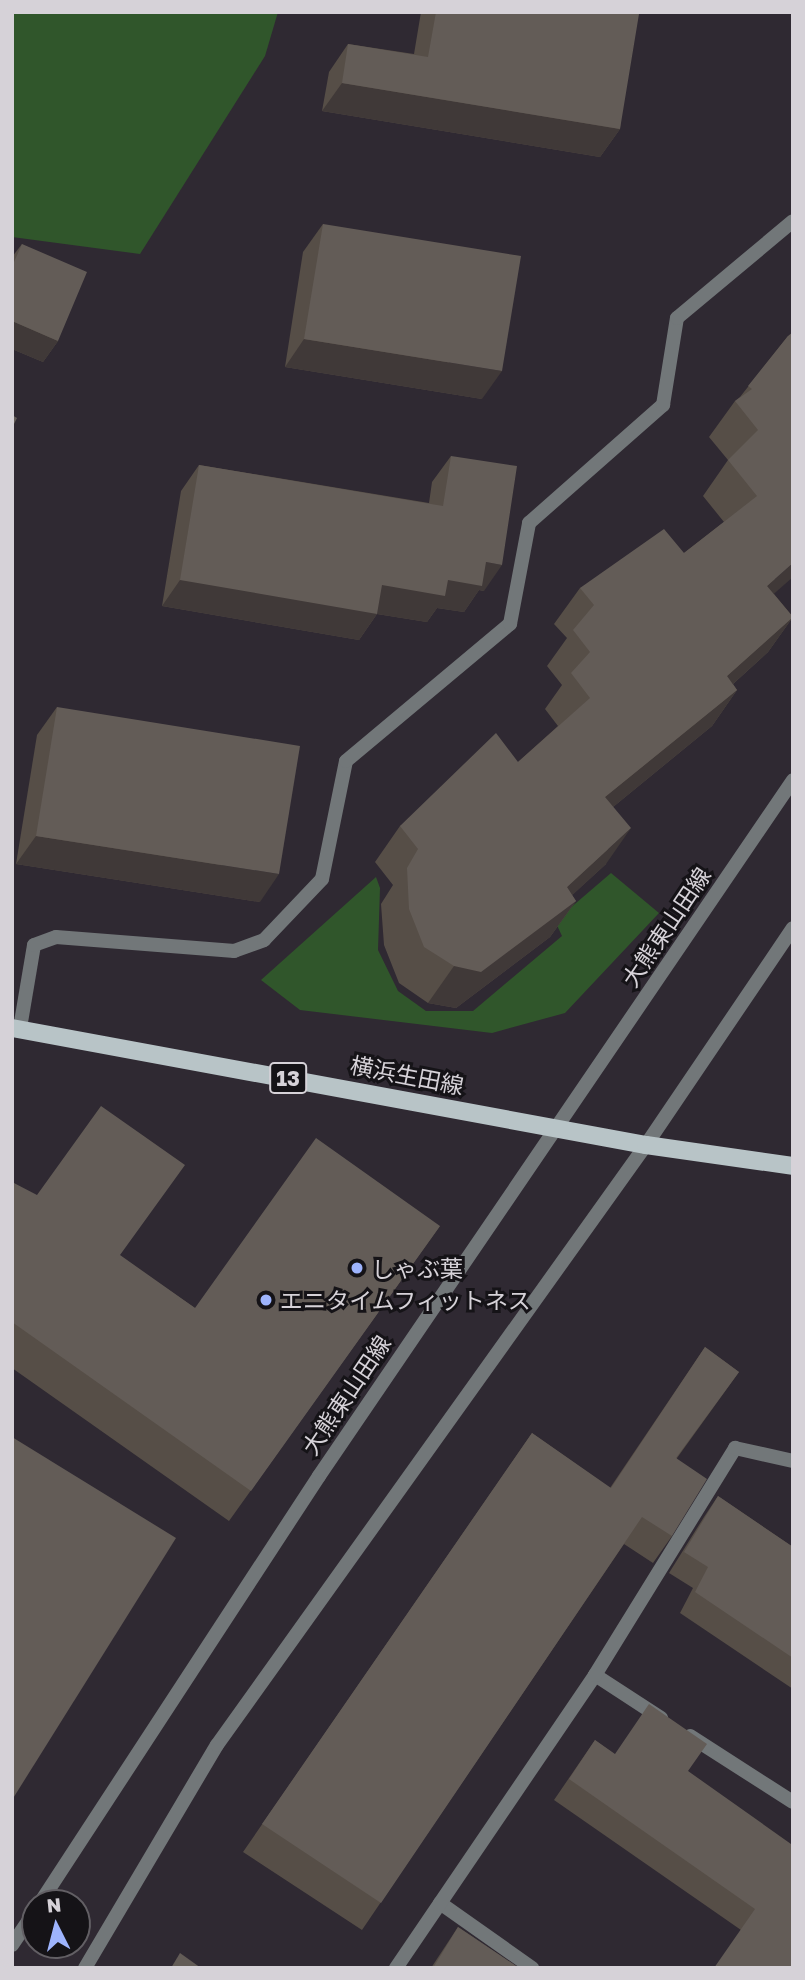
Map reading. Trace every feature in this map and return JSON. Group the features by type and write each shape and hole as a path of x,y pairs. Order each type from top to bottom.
{"main road":[{"name":"横浜生田線","path":"16,1028 646,1145 793,1166"}],"street":[{"path":"16,1028 34,945 56,937 234,951 264,940 322,879 346,761 510,624 529,523 663,405 677,318 793,221"},
{"name":"大熊東山田線","path":"49,1889 318,1476 793,780"},
{"path":"85,1968 217,1745 646,1145 793,928"},
{"path":"396,1968 595,1675 735,1448 793,1461"},
{"path":"595,1675 793,1802"},
{"path":"440,1903 532,1968"}],"green space":[{"path":"12,12 278,12 265,56 140,254 12,237"},
{"path":"611,873 659,913 565,1013 492,1033 300,1010 261,980 376,877 380,888 378,950 398,991 426,1011 473,1011 562,936 555,921"}],"building":[{"path":"436,12 639,14 620,129 342,83 348,44 428,57"},
{"path":"323,224 521,256 502,371 304,339"},
{"path":"22,244 87,272 58,341 12,321 12,261 14,262"},
{"path":"793,332 793,563 767,586 793,617 727,676 737,690 605,797 631,828 567,887 576,901 481,972 454,966 424,947 409,909 407,868 418,849 400,826 496,733 518,762 590,698 571,673 590,652 573,630 594,605 580,588 664,529 684,553 757,496 728,460 758,430 735,401 752,389 748,386"},
{"path":"12,415 17,418 12,428"},
{"path":"451,456 517,466 502,565 486,562 482,586 448,580 445,596 382,585 377,614 180,580 199,465 443,506"},
{"path":"57,707 300,746 279,874 36,836"},
{"path":"101,1106 185,1165 120,1255 195,1308 316,1138 440,1226 251,1491 12,1322 12,1182 37,1195"},
{"path":"705,1347 739,1372 676,1458 707,1479 672,1536 642,1517 381,1903 262,1824 532,1433 611,1488"},
{"path":"12,1437 176,1538 12,1800"},
{"path":"718,1496 793,1547 793,1658 695,1592 708,1567 684,1552"},
{"path":"649,1704 707,1744 688,1771 791,1844 793,1841 793,1968 714,1968 755,1909 569,1779 595,1740 615,1754"},
{"path":"458,1927 519,1968 433,1968"},
{"path":"180,1953 201,1968 171,1968"}],"place":[{"name":"しゃぶ葉","path":"357,1268"},
{"name":"エニタイムフィットネス","path":"266,1300"}]}
